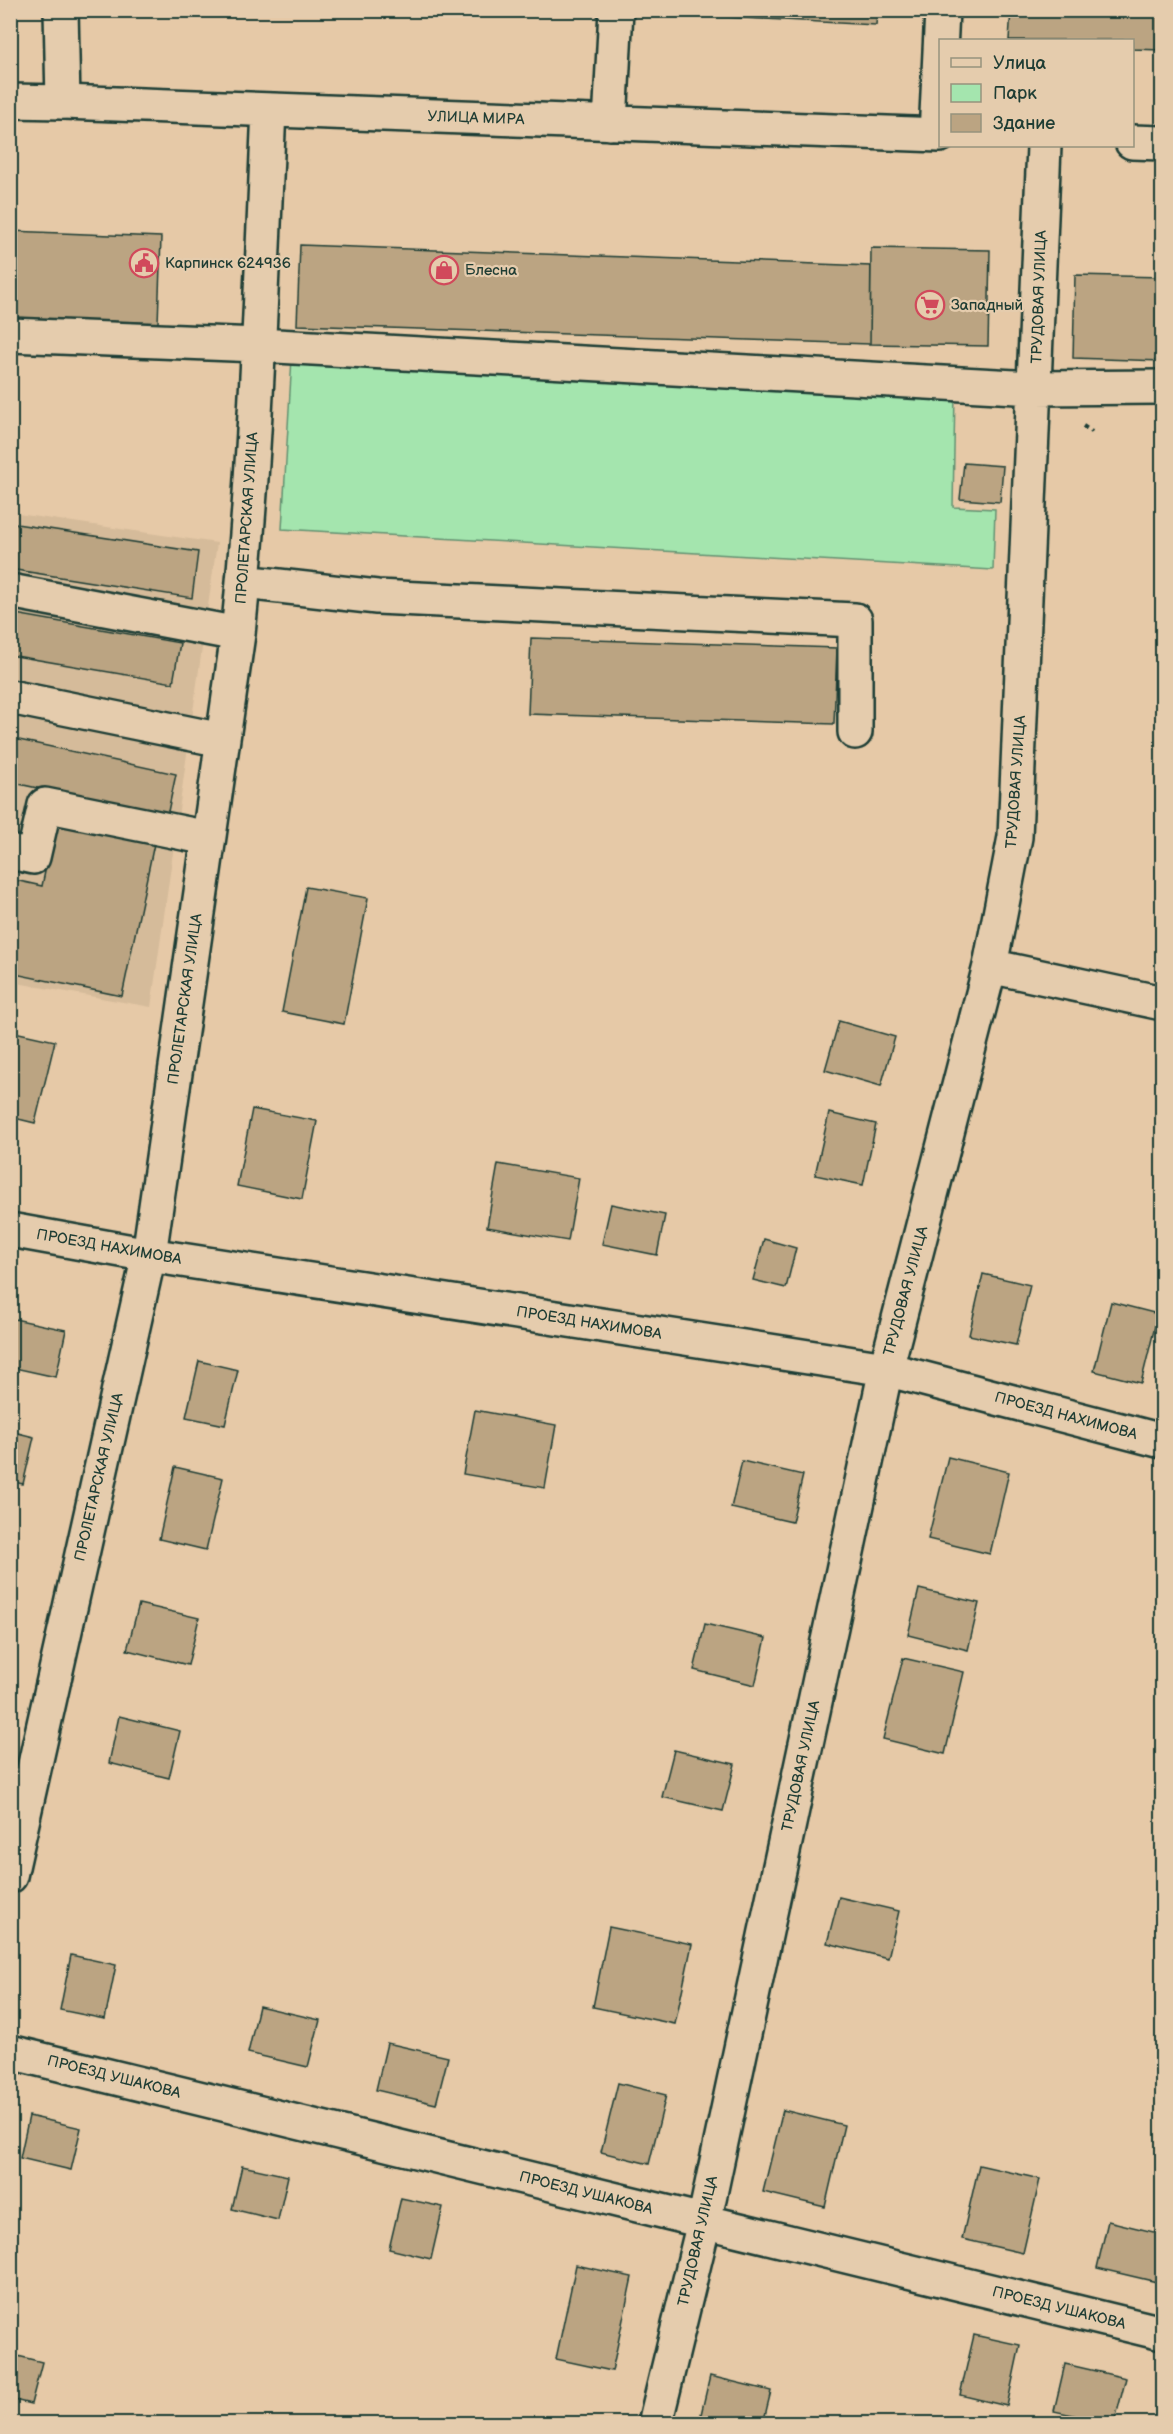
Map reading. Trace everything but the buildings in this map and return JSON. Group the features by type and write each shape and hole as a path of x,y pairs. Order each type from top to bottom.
{"street":[{"path":"61,10 63,102"},
{"path":"610,123 616,10"},
{"path":"941,39 942,10"},
{"name":"УЛИЦА МИРА","path":"10,101 938,135"},
{"path":"938,135 939,104"},
{"name":"ПРОЛЕТАРСКАЯ УЛИЦА","path":"10,1876 149,1255 238,634 258,345 269,110"},
{"path":"1134,142 1162,143"},
{"name":"ТРУДОВАЯ УЛИЦА","path":"655,2424 704,2222 886,1369 990,966 1015,837 1044,147"},
{"path":"10,335 258,345 1035,388 1162,387"},
{"path":"243,582 377,597 855,620 855,732"},
{"path":"10,591 238,634"},
{"path":"10,697 222,740"},
{"path":"10,852 33,857 45,805 208,838"},
{"path":"990,966 1162,1003"},
{"name":"ПРОЕЗД НАХИМОВА","path":"10,1230 149,1255 886,1369 1162,1441"},
{"name":"ПРОЕЗД УШАКОВА","path":"10,2052 1162,2333"}],"shaded area":[{"path":"11,513 217,543 151,1007 11,982"}],"green space":[{"path":"292,358 955,392 953,507 995,509 993,570 282,529"}],"place":[{"name":"Карпинск 624936","path":"144,263"},
{"name":"Блесна","path":"444,270"},
{"name":"Западный","path":"930,305"}]}
